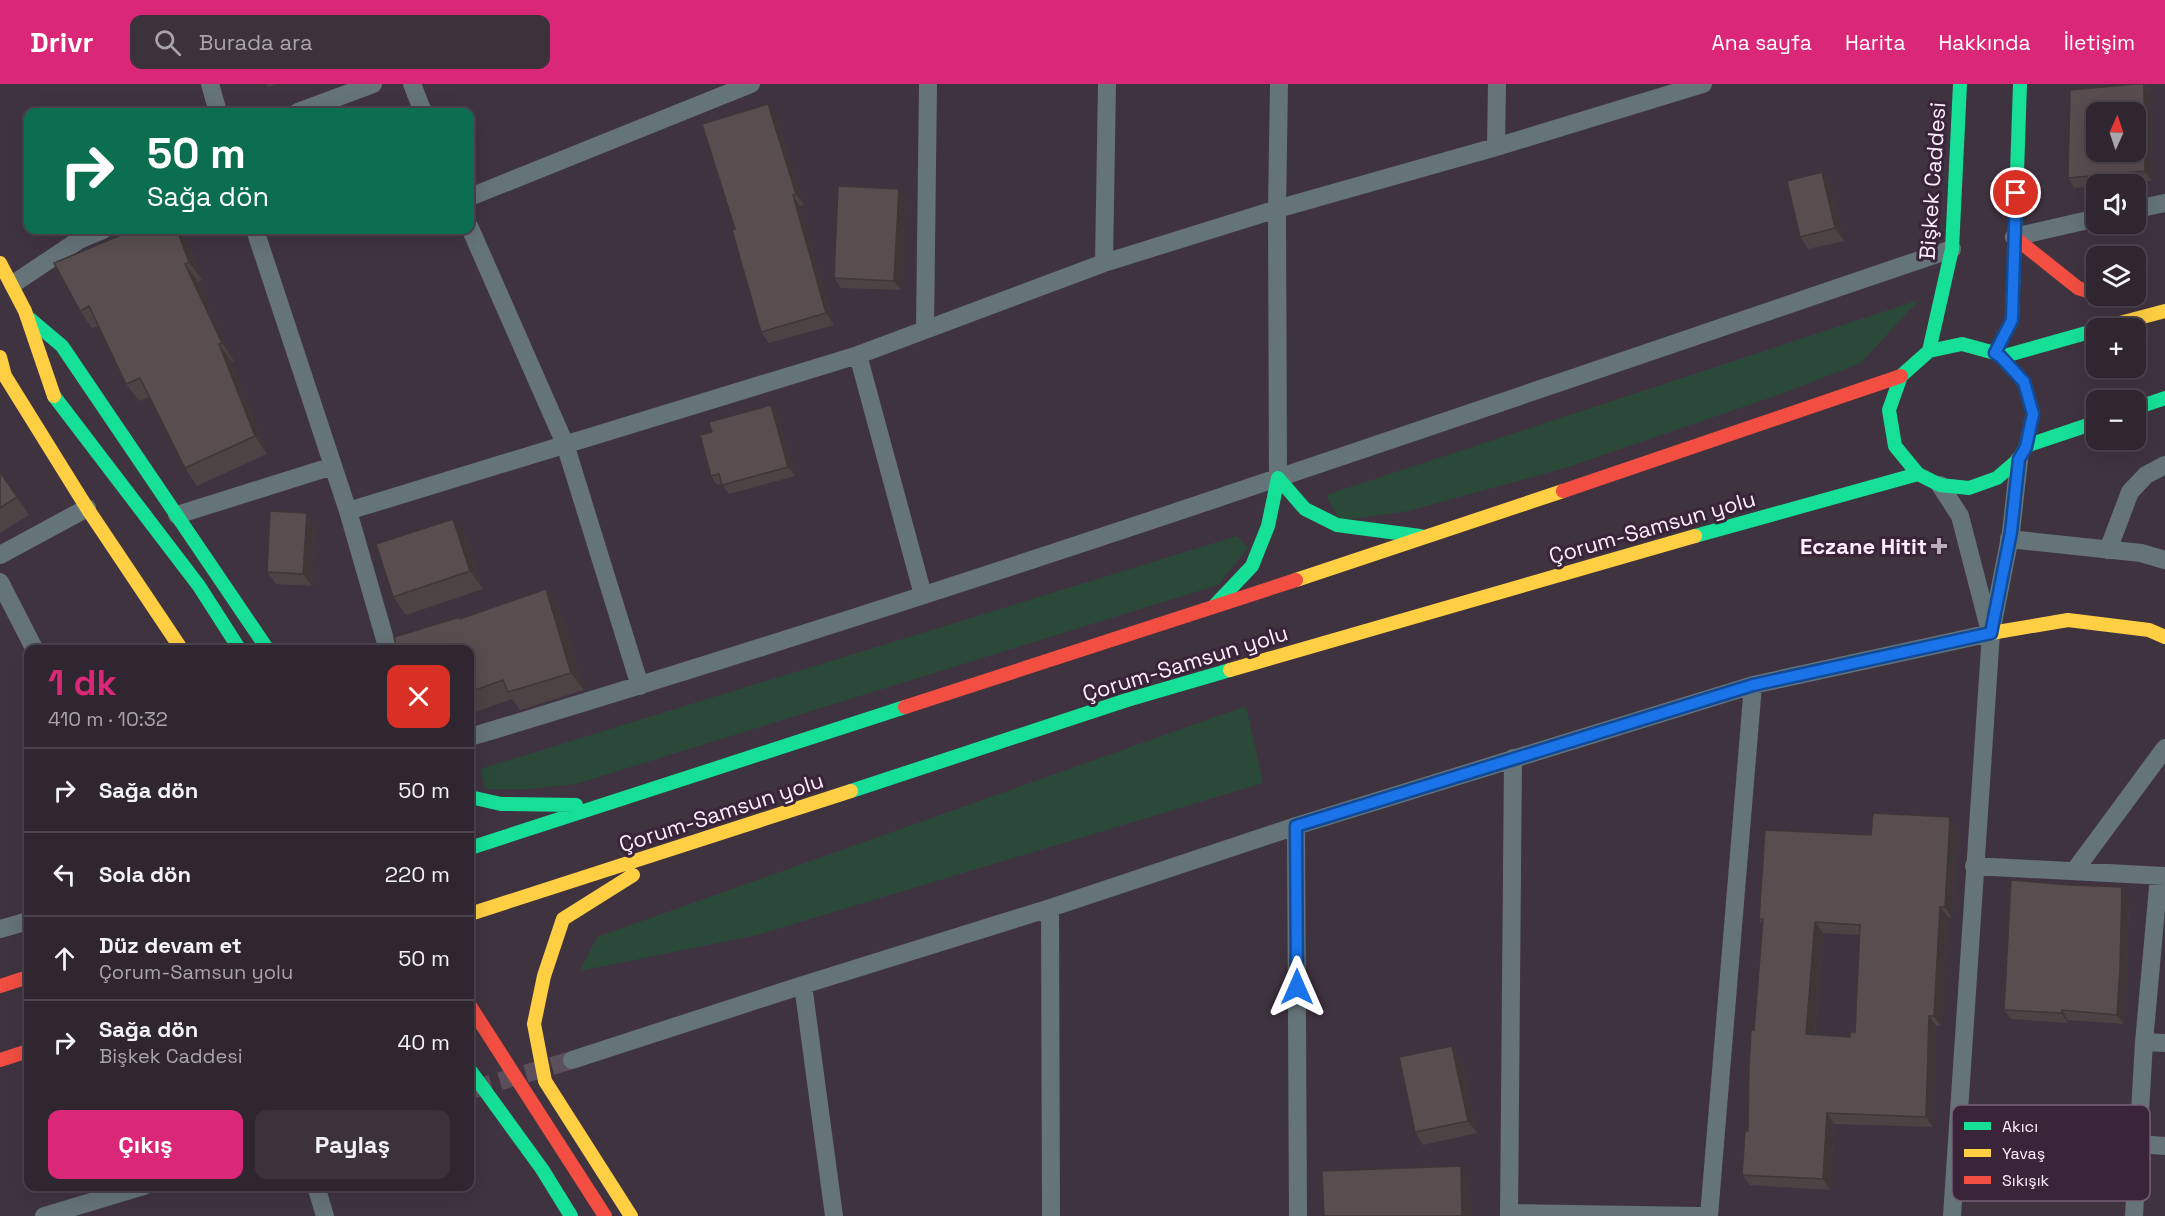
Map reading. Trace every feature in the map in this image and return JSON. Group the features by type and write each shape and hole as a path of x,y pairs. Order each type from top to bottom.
{"main road":[{"name":"Bişkek Caddesi","path":"1929,351 1952,249 1960,84"},
{"path":"1998,355 2012,320 2020,84"},
{"path":"2014,237 2078,288 2086,291"},
{"path":"0,264 13,284 30,319 54,396"},
{"path":"2146,303 2165,305"},
{"path":"2137,318 2165,310"},
{"path":"30,319 62,346 265,645"},
{"path":"1998,355 2086,333"},
{"path":"0,343 15,358"},
{"name":"Çorum-Samsun yolu","path":"474,847 1429,537 1901,376 1929,351 1962,344 1998,355"},
{"path":"1998,355 2024,382 2033,414 2022,453"},
{"path":"0,357 5,375 87,508 179,645"},
{"path":"31,373 54,396 199,586 237,645"},
{"name":"Çorum-Samsun yolu","path":"1901,376 1889,410 1895,446 1918,474 1940,485 1969,488 1997,478 2022,453 2086,427"},
{"path":"2146,405 2165,398"},
{"name":"Çorum-Samsun yolu","path":"474,913 695,843 1139,697 1559,574 1918,474"},
{"path":"1278,477 1305,509 1337,525 1429,537"},
{"path":"1212,608 1252,566 1268,526 1278,477"},
{"path":"1991,633 2068,620 2149,630 2165,637"},
{"path":"474,798 501,804 601,806"},
{"path":"632,1216 545,1081 534,1024 544,976 563,919 624,879 695,843"},
{"path":"0,986 24,978"},
{"path":"474,1012 605,1216"},
{"path":"0,1062 24,1053"},
{"path":"0,1062 24,1058"},
{"path":"474,1076 542,1169 571,1216"}],"street":[{"path":"210,84 217,108"},
{"path":"309,108 373,84"},
{"path":"412,84 421,108"},
{"path":"474,195 751,84"},
{"path":"926,330 928,84"},
{"path":"1104,263 1107,84"},
{"path":"1278,477 1279,84"},
{"path":"1496,147 1497,84"},
{"path":"348,511 858,355 1104,263 1277,209 1496,147 1702,84"},
{"path":"2146,207 2165,203"},
{"path":"2014,237 2086,221"},
{"path":"13,284 79,240 93,234"},
{"path":"256,234 348,511 387,645"},
{"path":"473,234 565,444 640,687"},
{"path":"474,736 640,687 923,595 1952,249"},
{"path":"858,355 923,595"},
{"path":"1959,1105 1991,633 2022,453"},
{"path":"2108,550 2130,492 2146,476 2165,465"},
{"path":"177,515 333,466"},
{"path":"1940,485 1960,516 1991,633"},
{"path":"0,555 87,508"},
{"path":"2009,538 2140,553 2165,560"},
{"path":"0,582 32,645"},
{"path":"573,1060 1050,908 1296,826 1753,685 1991,633"},
{"path":"1709,1216 1753,685"},
{"path":"2075,870 2165,748"},
{"path":"1513,758 1509,1214 1700,1216"},
{"path":"1296,826 1298,1216"},
{"path":"1974,866 2162,876 2144,1042 2140,1105"},
{"path":"1050,908 1051,1216"},
{"path":"0,929 24,922"},
{"path":"803,985 834,1216"},
{"path":"2144,1042 2165,1043"},
{"path":"2150,1145 2165,1146"},
{"path":"44,1216 127,1191"},
{"path":"318,1191 325,1216"},
{"path":"1952,1216 1953,1201"},
{"path":"2134,1216 2135,1201"}],"green space":[{"path":"1919,300 1861,363 1781,394 1565,468 1408,511 1340,521 1326,495"},
{"path":"1237,536 1248,548 1218,585 576,784 531,789 485,789 480,769"},
{"path":"1246,706 1263,783 757,935 580,971 597,937"}],"building":[{"path":"2144,84 2144,102 2086,102 2086,162 2145,162 2145,171 2086,174 2086,176 2068,178 2070,90"},
{"path":"768,104 796,194 793,195 826,313 761,332 732,230 735,229 702,124"},
{"path":"1822,172 1835,228 1800,237 1787,181"},
{"path":"838,186 899,189 894,281 834,278"},
{"path":"123,234 178,234 189,262 185,264 222,343 219,344 255,436 185,468 140,378 126,384 89,306 80,311 54,263"},
{"path":"771,405 788,467 722,485 719,474 711,476 700,435 712,432 709,422"},
{"path":"0,472 17,497 0,508"},
{"path":"270,511 307,513 303,574 267,572"},
{"path":"453,519 470,571 393,597 376,544"},
{"path":"546,589 571,673 508,692 503,680 474,691 474,645 396,645 394,637 460,617 460,619"},
{"path":"1873,813 1950,817 1945,907 1940,907 1934,1016 1929,1016 1926,1117 1827,1113 1823,1179 1742,1175 1745,1131 1748,1131 1751,1030 1754,1030 1763,919 1759,919 1765,830 1871,835","holes":["1815,922 1860,925 1855,1032 1850,1032 1850,1037 1806,1034"]},
{"path":"2011,880 2122,887 2117,1015 2062,1010 2061,1013 2004,1010"},
{"path":"1452,1046 1468,1121 1415,1132 1399,1057"},
{"path":"1461,1166 1462,1216 1324,1216 1322,1171"}],"tunnel":[{"path":"474,1089 572,1060"}],"traffic: fast":[{"path":"1929,351 1952,249 1960,84"},
{"path":"1995,353 2012,320 2020,84"},
{"path":"30,319 62,346 265,645"},
{"path":"2001,357 2086,333"},
{"path":"1962,344 1995,353 2001,357 2024,382 2033,414 2026,446 2019,459 1997,478 1969,488 1940,485 1918,474 1895,446 1889,410 1901,376 1929,351 1962,344"},
{"path":"54,396 199,586 237,645"},
{"path":"2146,405 2165,398"},
{"path":"2026,446 2086,426"},
{"path":"1695,536 1918,474"},
{"path":"1278,478 1305,509 1337,525 1420,536"},
{"path":"1215,605 1252,566 1268,526 1278,478"},
{"path":"851,791 1127,700 1230,670"},
{"path":"474,847 905,707"},
{"path":"474,798 501,804 576,805"},
{"path":"474,1076 542,1169 571,1216"}],"traffic: slow":[{"path":"0,263 25,311 54,396"},
{"path":"2139,318 2165,311"},
{"path":"0,357 5,376 87,508 179,645"},
{"path":"1296,580 1563,491"},
{"path":"1230,670 1695,536"},
{"path":"1991,633 2068,620 2149,630 2165,637"},
{"path":"474,913 851,791"},
{"path":"631,1216 545,1081 534,1024 544,976 563,919 633,875"}],"traffic: jam":[{"path":"2014,237 2078,288 2086,291"},
{"path":"1563,491 1901,376"},
{"path":"905,707 1296,580"},
{"path":"0,986 24,978"},
{"path":"474,1012 605,1216"},
{"path":"0,1060 24,1052"}],"place":[{"name":"Eczane Hitit","path":"1939,546"}],"route":[{"path":"1297,987 1296,826 1753,685 1991,633 2011,532 2019,459 2026,447 2033,414 2024,382 1995,353 2012,320 2016,193"}]}
